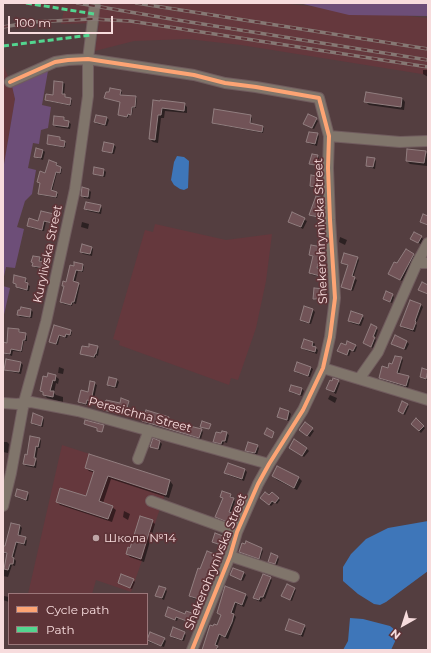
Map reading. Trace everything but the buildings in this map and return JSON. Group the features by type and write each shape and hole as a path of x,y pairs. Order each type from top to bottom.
{"street":[{"name":"Kurylivska Street","path":"3,506 11,473 24,402 46,322 75,189 88,96 88,59 95,3"},
{"name":"Shekerohrynivska Street","path":"10,82 55,62 88,59 194,75 225,84 256,87 319,98 329,136 328,168 335,298 330,337 323,368 303,410 258,484 237,532 230,556 192,650"},
{"path":"329,136 400,142 428,141"},
{"path":"359,380 378,352 417,263 428,243"},
{"path":"417,263 428,263"},
{"path":"323,368 428,400"},
{"name":"Peresichna Street","path":"3,403 17,404 31,402 78,411 269,464"},
{"path":"138,459 148,430"},
{"path":"152,501 237,532"},
{"path":"230,556 294,577"}],"shaded area":[{"path":"11,3 279,3 428,18 428,75 241,45 187,39 134,41 95,51 99,23 61,24 64,10"},
{"path":"299,3 428,3 428,16 349,15"},
{"path":"3,64 12,86 15,99 3,170"},
{"path":"48,71 42,105 51,107 48,128 41,130 39,144 33,143 28,168 36,170 32,194 25,201 17,227 24,229 15,268 6,267 3,281 3,170 15,99 12,86"},
{"path":"155,224 226,240 272,234 266,281 256,328 238,380 231,378 229,385 119,345 120,341 113,339 145,230 153,232"},
{"path":"3,286 10,288 3,319"},
{"name":"Школа №14","path":"62,445 170,480 131,592 96,580 92,593 28,593"}],"water":[{"path":"177,156 184,157 189,161 188,188 184,190 174,185 171,180 174,162"},
{"path":"428,521 428,571 386,602 380,605 374,604 358,594 343,581 343,567 351,554 366,539 388,528"},
{"path":"350,618 363,619 390,626 399,633 391,650 343,650 348,641"}],"railway":[{"path":"77,3 428,60"},
{"path":"136,3 428,49"},
{"path":"3,27 33,22 92,19 130,21 428,67"}],"marked path":[{"path":"26,3 94,14"},
{"path":"3,46 91,35"}],"cycle path":[{"path":"10,82 55,62 88,59 194,75 225,83 319,98 329,136 328,168 335,298 330,337 323,368 303,410 258,484 237,532 230,556 192,650"}],"place":[{"name":"Школа №14","path":"96,538"}]}
